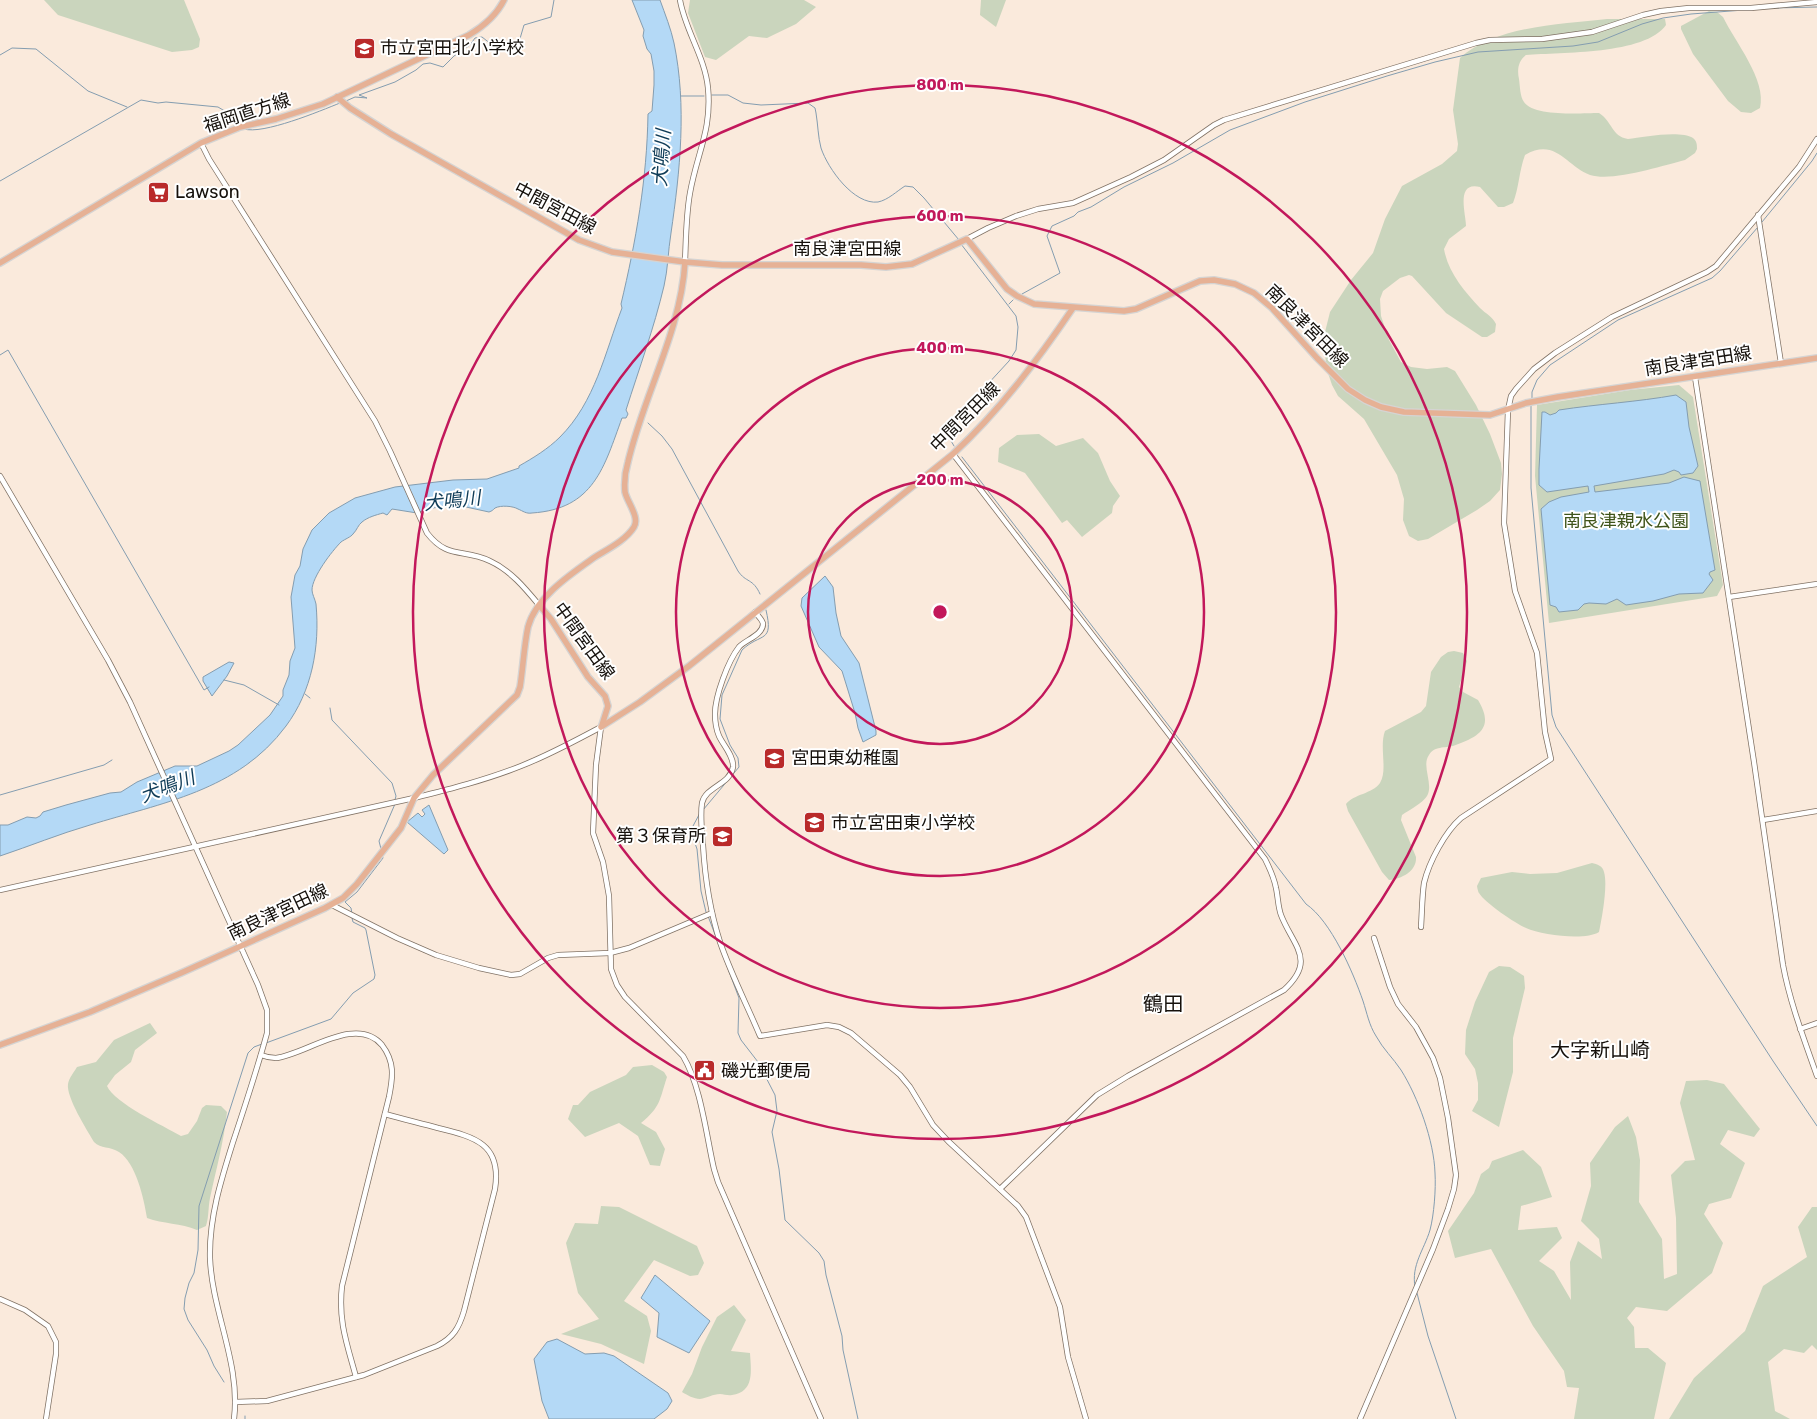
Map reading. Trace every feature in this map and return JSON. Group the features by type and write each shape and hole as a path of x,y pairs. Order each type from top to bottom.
{"main road":[{"name":"福岡直方線","path":"0,263 201,143 240,127 276,119 323,104 468,35 483,27 504,0"},
{"name":"中間宮田線","path":"337,97 350,108 391,134 579,240 615,253 682,261 684,282 675,317 637,426 625,474 626,493 636,523 631,531 622,539 556,588 539,605 551,619 588,677 605,696 608,706 601,727"},
{"name":"南良津宮田線","path":"682,261 722,265 899,266 912,264 930,257 967,239 1007,289 1034,304 1074,308 1136,309 1200,281 1214,280 1235,284 1254,293 1272,308 1348,389 1365,400 1381,407 1413,412 1490,415 1536,401 1817,358"},
{"name":"中間宮田線","path":"601,727 668,682 953,454 1015,389 1074,308"},
{"name":"南良津宮田線","path":"0,1045 90,1012 241,947 332,905 343,898 357,884 401,828 414,798 433,775 517,695 520,687 528,627 539,605"}],"street":[{"path":"680,0 683,17 704,67 708,86 709,110 702,150 690,194 682,261"},
{"path":"1768,0 1769,6"},
{"path":"967,239 1016,216 1038,209 1073,203 1151,168 1209,128 1224,120 1462,47 1490,40 1542,39 1592,32 1643,14 1660,11 1817,2"},
{"path":"1421,927 1423,889 1428,871 1451,827 1461,818 1551,759 1537,654 1515,591 1505,537 1508,410 1511,396 1543,361 1612,317 1708,272 1716,266 1799,167 1817,139"},
{"path":"201,143 209,159 375,422 426,531 435,543 445,550 481,557 501,567 522,584 539,605"},
{"path":"1758,215 1781,363"},
{"path":"1695,377 1783,964 1788,992 1817,1076"},
{"path":"953,454 1265,859 1272,873 1280,913 1301,957 1298,974 1293,982 1284,990 1097,1095 1000,1189"},
{"path":"0,476 108,660 130,702 258,985 267,1010 267,1033 219,1187 210,1242 210,1260 214,1286 232,1366 235,1393 234,1419"},
{"path":"1729,597 1817,584"},
{"path":"755,612 761,620 762,627 759,632 744,642 735,653 715,704 716,728 731,757 733,768 725,780 706,795 702,807 709,914 720,942 760,1036 827,1025 845,1029 900,1075 914,1093 933,1125 1018,1206 1026,1217 1060,1307 1068,1357 1086,1419"},
{"path":"0,890 471,784 522,766 601,727"},
{"path":"601,727 596,765 593,833 603,862 609,896 610,960 613,977 625,997 677,1050 689,1067 696,1084 718,1182 821,1419"},
{"path":"1762,820 1817,811"},
{"path":"332,905 436,956 511,975 520,974 548,958 558,955 610,953 640,943 709,914"},
{"path":"1360,1419 1433,1249 1448,1209 1456,1175 1454,1151 1440,1078 1433,1058 1416,1027 1398,1004 1390,987 1374,938"},
{"path":"1800,1029 1817,1022"},
{"path":"260,1055 268,1058 281,1057 345,1035 359,1034 373,1038 380,1043 390,1058 393,1074 385,1114 341,1292 341,1321 356,1377"},
{"path":"235,1402 267,1401 356,1377 446,1342 458,1330 497,1177 494,1160 488,1150 477,1140 385,1114"},
{"path":"0,1299 25,1310 48,1326 56,1342 56,1354 46,1419"}],"green space":[{"path":"44,0 184,0 200,39 199,47 192,50 172,52 58,15"},
{"path":"690,0 804,0 816,7 796,24 767,38 749,36 716,60 705,57 688,13"},
{"path":"981,0 1006,0 996,27 980,15"},
{"path":"1709,11 1717,12 1723,17 1755,73 1761,97 1760,108 1751,113 1741,112 1728,101 1693,54 1681,29 1681,26"},
{"path":"1607,19 1665,19 1666,25 1655,35 1622,47 1526,55 1521,60 1518,69 1520,91 1524,102 1529,107 1548,112 1599,113 1618,135 1628,139 1679,134 1687,136 1695,140 1697,149 1695,153 1685,160 1624,175 1600,177 1582,171 1553,151 1545,149 1536,150 1525,155 1513,203 1504,207 1498,207 1480,187 1472,186 1467,189 1464,200 1466,226 1449,239 1444,249 1449,266 1458,281 1474,302 1496,324 1495,332 1487,337 1482,337 1446,313 1412,276 1400,278 1383,291 1380,299 1381,316 1389,340 1401,362 1411,367 1427,369 1447,367 1455,371 1476,405 1501,463 1500,490 1490,501 1428,539 1418,541 1409,536 1403,520 1404,499 1397,475 1364,419 1338,396 1332,385 1327,370 1323,340 1330,312 1351,280 1373,253 1385,219 1402,186 1442,164 1457,151 1458,144 1453,110 1460,58 1475,47 1491,39 1510,33 1550,25"},
{"name":"南良津親水公園","path":"1679,385 1693,397 1723,585 1717,596 1549,623 1535,476 1537,405 1630,390"},
{"path":"1039,434 1056,446 1083,438 1098,453 1110,481 1120,496 1113,506 1112,513 1082,537 1067,520 1062,523 1025,473 998,462 999,448 1017,435"},
{"path":"1448,652 1463,653 1467,661 1459,687 1463,692 1478,700 1485,718 1484,724 1482,730 1470,739 1453,746 1434,750 1429,755 1426,764 1429,786 1427,796 1419,804 1402,815 1401,820 1416,857 1416,862 1404,876 1389,880 1382,872 1348,811 1346,804 1377,787 1380,783 1383,772 1383,737 1385,731 1421,712 1426,706 1431,672 1441,657"},
{"path":"1592,863 1602,868 1605,878 1604,902 1599,932 1593,935 1563,936 1533,931 1521,926 1482,897 1477,886 1481,878 1512,872 1530,874 1557,873"},
{"path":"1499,966 1510,967 1524,976 1525,988 1513,1038 1513,1072 1499,1127 1472,1111 1478,1100 1478,1083 1475,1069 1465,1054 1466,1030 1475,1002 1489,972"},
{"path":"150,1023 157,1033 135,1050 131,1062 115,1075 107,1086 111,1093 129,1107 181,1136 188,1134 197,1121 202,1108 206,1105 221,1106 227,1112 207,1223 206,1226 197,1230 147,1218 141,1192 130,1164 119,1152 94,1142 68,1090 69,1080 77,1067 96,1062 114,1040"},
{"path":"652,1065 664,1072 667,1077 661,1098 656,1107 641,1123 656,1132 665,1149 660,1166 650,1165 638,1136 619,1123 585,1137 568,1119 573,1105 578,1105 590,1092 626,1075 633,1067"},
{"path":"1707,1080 1724,1084 1760,1129 1754,1137 1728,1130 1720,1144 1745,1163 1731,1198 1709,1204 1704,1214 1723,1243 1712,1273 1667,1311 1636,1307 1627,1318 1634,1327 1635,1348 1648,1348 1666,1363 1654,1419 1574,1419 1579,1388 1567,1387 1564,1371 1533,1326 1491,1249 1455,1258 1448,1231 1474,1193 1481,1174 1489,1168 1492,1161 1523,1150 1541,1167 1552,1197 1521,1206 1518,1230 1557,1227 1562,1238 1539,1261 1554,1271 1571,1300 1570,1262 1578,1241 1602,1259 1599,1239 1581,1221 1591,1186 1590,1163 1615,1127 1628,1116 1636,1137 1640,1160 1639,1202 1662,1239 1664,1279 1677,1274 1676,1218 1671,1175 1685,1161 1695,1160 1680,1103 1686,1081"},
{"path":"601,1206 619,1207 697,1246 704,1263 698,1275 690,1276 654,1260 624,1301 647,1316 651,1331 644,1364 601,1344 561,1334 599,1319 578,1293 566,1243 575,1223 598,1224"},
{"path":"1812,1207 1817,1207 1817,1350 1812,1345 1804,1353 1784,1349 1768,1362 1775,1411 1790,1419 1669,1419 1694,1378 1745,1331 1763,1286 1807,1257 1798,1227"},
{"path":"734,1305 746,1320 731,1351 750,1353 751,1373 748,1385 745,1390 732,1395 717,1394 700,1399 688,1396 682,1392 717,1317"}],"water":[{"name":"犬鳴川","path":"632,0 660,0 674,43 678,67 681,138 666,273 660,302 626,410 628,414 626,418 622,418 602,469 594,482 583,494 570,503 553,510 528,513 513,507 504,506 489,512 466,507 448,509 445,506 417,513 392,509 387,515 383,513 364,520 352,535 337,546 315,578 312,593 316,604 317,636 308,683 295,712 267,748 245,766 197,792 78,829 0,856 0,825 8,825 27,817 36,818 43,812 110,793 121,792 137,782 175,766 197,766 238,745 270,715 283,696 283,690 289,675 290,661 295,648 291,597 295,575 300,566 303,549 312,530 329,513 355,498 395,487 453,480 487,479 519,468 519,466 540,453 560,437 572,423 591,393 622,308 621,304 640,210 648,114 652,111 654,71 651,54 647,49 643,36 644,30"},
{"name":"南良津親水公園","path":"1676,395 1686,402 1689,427 1698,466 1693,473 1681,475 1674,470 1664,474 1594,486 1595,492 1669,483 1684,477 1700,481 1715,570 1709,574 1713,580 1703,593 1679,594 1653,601 1626,605 1617,599 1606,604 1589,603 1584,604 1578,610 1559,612 1556,607 1550,605 1541,509 1549,502 1561,497 1589,492 1588,486 1547,492 1539,485 1542,412 1550,415 1559,410"},
{"path":"825,576 833,587 841,636 859,663 876,731 876,735 863,742 842,671 819,647 801,606 802,598"},
{"path":"229,662 234,663 212,696 203,681 203,677"},
{"path":"429,805 448,850 444,854 407,822 418,813 422,817 425,814 422,810"},
{"path":"655,1275 710,1321 689,1353 657,1337 659,1313 641,1298"},
{"path":"557,1339 585,1354 604,1353 614,1356 668,1393 672,1401 667,1409 654,1419 549,1419 542,1401 534,1359 547,1342"}],"waterway":[{"path":"346,101 355,97 367,98 359,95 395,82 423,64 430,63 443,67 454,56 470,45 475,38 482,37 496,48 506,43 519,42 524,25 551,17 554,0"},
{"path":"1773,8 1817,7"},
{"path":"1022,294 1060,273 1047,236 1052,226 1173,163 1230,130 1305,102 1435,62 1478,52 1573,46 1598,42 1642,24 1663,18 1744,10"},
{"path":"0,55 12,48 36,49 88,91 127,107"},
{"path":"712,95 728,95 743,103 761,105 808,103 815,108 820,144 824,156 829,166 851,192 860,198 878,202 905,186 913,187 959,240"},
{"path":"681,96 704,96"},
{"path":"0,181 141,100 218,107 228,113 239,124"},
{"path":"244,129 253,130 277,126 340,103"},
{"path":"1762,222 1817,153"},
{"path":"1532,399 1532,392 1537,380 1550,365 1618,320 1712,278 1758,227"},
{"path":"954,446 950,439 951,424 1009,361 1016,350 1018,327 1016,316 961,244"},
{"path":"1009,304 1013,300"},
{"path":"0,355 8,350 204,690 209,687"},
{"path":"1531,403 1531,488 1552,715 1556,727 1817,1126"},
{"path":"648,423 672,449 738,571 755,585 760,594"},
{"path":"962,457 1306,904 1324,922 1340,948 1359,989 1374,1032 1401,1070 1413,1093 1432,1147 1435,1179 1434,1210 1430,1230 1416,1265 1415,1287"},
{"path":"703,810 739,767 738,758 730,745 720,719 722,695 742,650 767,633 768,621 766,610"},
{"path":"224,680 244,685 279,705"},
{"path":"305,694 310,698"},
{"path":"330,708 332,720 392,783 396,796 395,800"},
{"path":"0,795 104,765 112,760"},
{"path":"381,849 379,841 395,804"},
{"path":"700,813 691,832 697,849 701,891 706,912"},
{"path":"352,914 351,908 345,902 357,892 383,858 382,855"},
{"path":"708,916 739,998 738,1033 741,1040 758,1062 775,1095 777,1111 772,1132 779,1169 785,1220 819,1253 824,1261 842,1336 843,1350 858,1419"},
{"path":"266,1043 331,1019 353,993 374,979 375,975 366,930 353,922 352,918"},
{"path":"224,1382 188,1320 184,1309 185,1298 194,1273 198,1250 199,1206 248,1053 254,1047 262,1044"},
{"path":"1417,1293 1428,1336 1456,1419"}],"place":[{"name":"市立宮田北小学校","path":"364,48"},
{"name":"Lawson","path":"159,192"},
{"name":"宮田東幼稚園","path":"775,758"},
{"name":"市立宮田東小学校","path":"815,823"},
{"name":"第３保育所","path":"722,836"},
{"name":"磯光郵便局","path":"705,1071"}],"district":[{"name":"鶴田","path":"1163,1004"},
{"name":"大字新山崎","path":"1600,1050"}]}
